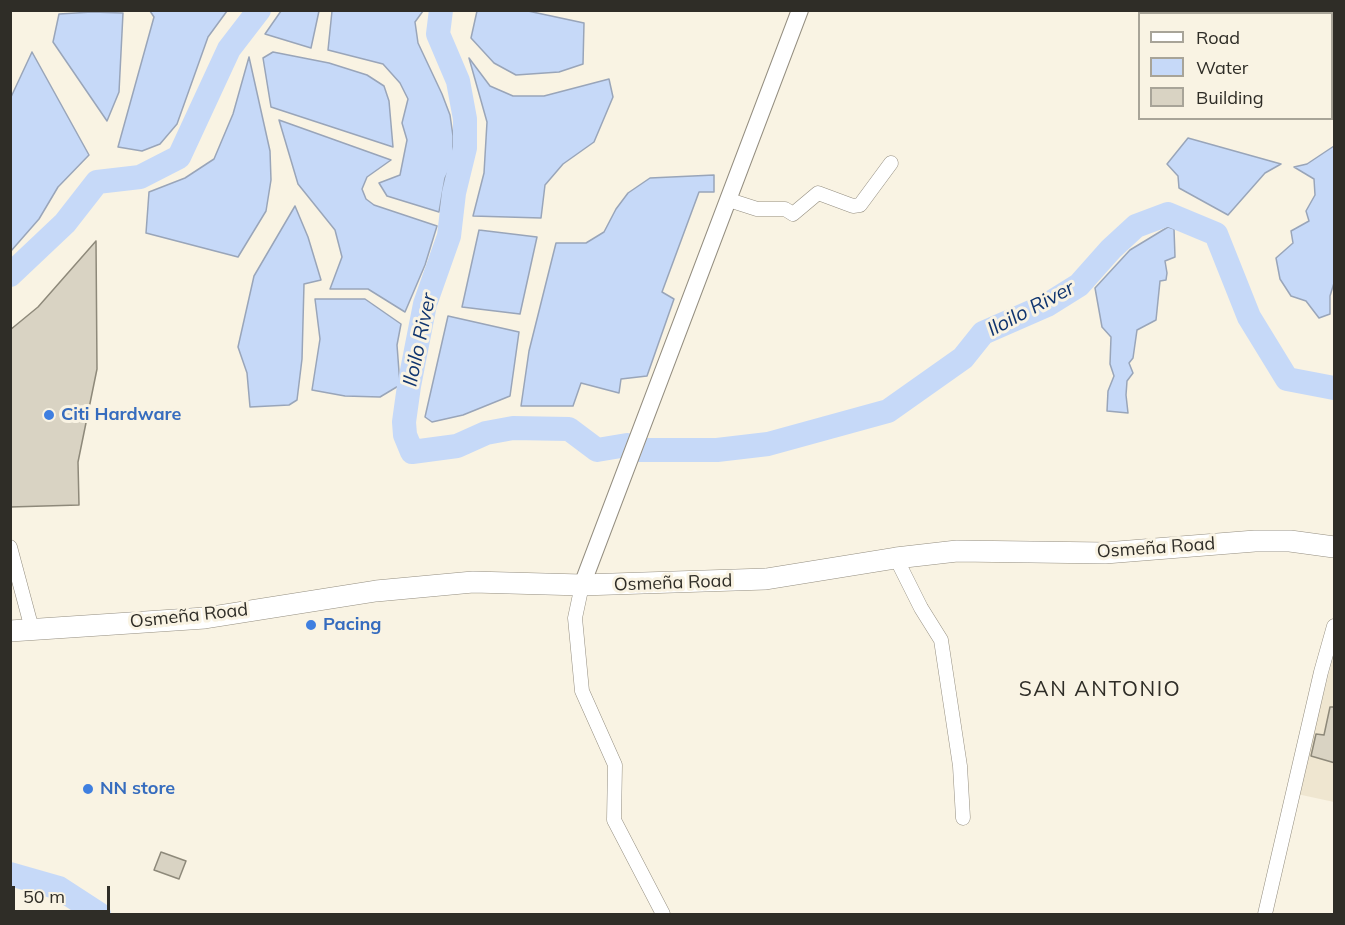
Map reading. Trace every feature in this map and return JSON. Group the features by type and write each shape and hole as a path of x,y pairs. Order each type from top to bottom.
{"main road":[{"name":"Osmeña Road","path":"10,631 205,618 376,591 473,582 582,585 766,579 896,558 957,551 1105,553 1255,541 1290,541 1335,548"}],"street":[{"path":"663,915 614,820 615,765 582,691 575,618 582,585 800,10"},
{"path":"729,200 757,209 785,209 793,214 818,193 854,206 860,205 891,163"},
{"path":"10,547 32,630"},
{"path":"896,558 921,608 941,640 959,755 963,818"},
{"path":"1265,915 1310,715 1335,626"}],"shaded area":[{"path":"1334,654 1334,802 1297,794"}],"water":[{"path":"150,11 227,11 208,37 177,124 160,144 142,151 118,147 154,17"},
{"path":"281,11 319,11 311,48 265,34"},
{"path":"332,11 423,11 415,22 418,43 450,115 453,136 453,162 445,178 439,212 387,196 379,183 400,175 407,140 402,123 408,99 400,83 383,64 328,50"},
{"path":"477,11 528,11 584,23 583,64 559,72 516,75 494,63 471,38"},
{"path":"123,13 119,92 107,121 53,42 59,14"},
{"path":"32,52 89,155 58,187 39,219 11,251 11,97"},
{"path":"273,52 329,63 367,75 384,86 389,101 393,147 271,107 263,58"},
{"path":"249,57 270,151 271,180 266,211 238,257 146,233 149,192 185,178 214,159 233,114"},
{"path":"469,58 490,86 513,96 544,96 609,79 613,97 594,142 563,164 545,185 541,218 473,216 484,173 487,122"},
{"path":"279,120 391,160 367,177 362,189 366,199 374,205 437,226 425,265 405,312 368,289 330,289 342,257 335,230 298,184"},
{"path":"1188,138 1281,164 1265,173 1228,215 1179,188 1178,176 1167,164"},
{"path":"1334,146 1334,283 1330,296 1330,314 1319,318 1306,301 1291,296 1280,279 1276,258 1293,243 1291,231 1309,221 1306,211 1315,195 1314,179 1294,167 1307,164"},
{"path":"714,175 714,192 699,192 662,292 674,299 647,376 621,379 619,393 581,383 573,406 521,406 529,351 556,243 586,243 604,232 616,209 628,193 650,178"},
{"path":"295,206 308,237 321,280 304,284 302,359 297,400 289,405 250,407 247,373 238,347 254,276"},
{"path":"1168,227 1174,229 1175,257 1165,261 1166,280 1160,281 1156,320 1137,330 1133,358 1129,363 1133,373 1127,381 1128,413 1107,411 1108,391 1114,376 1110,364 1111,337 1102,327 1095,288 1130,250"},
{"path":"479,230 537,237 520,314 462,307"},
{"path":"315,299 365,299 401,324 397,345 400,385 380,397 345,396 312,390 320,339"},
{"path":"448,316 519,332 510,396 463,415 432,422 425,417"}],"building":[{"name":"Citi Hardware","path":"96,241 97,369 78,462 79,505 10,507 10,330 38,307"},
{"path":"1330,707 1335,707 1335,763 1311,756 1316,734 1324,735"},
{"path":"161,852 186,861 179,879 154,870"}],"waterway":[{"name":"Iloilo River","path":"10,275 65,223 97,182 140,177 179,157 229,49 259,10"},
{"name":"Iloilo River","path":"441,10 438,34 458,81 465,119 465,148 454,193 449,236 425,304 409,386 404,422 405,435 412,452 457,446 486,433 513,428 569,429 597,450 627,445"},
{"name":"Iloilo River","path":"638,450 717,450 768,444 888,411 963,358 983,333 1047,305 1079,285 1111,249 1136,226 1168,214 1216,234 1249,317 1287,379 1334,388"},
{"path":"10,874 59,888 99,914"}],"place":[{"name":"Citi Hardware","path":"49,415"},
{"name":"Pacing","path":"311,625"},
{"name":"NN store","path":"88,789"}],"district":[{"name":"SAN ANTONIO","path":"1100,690"}]}
